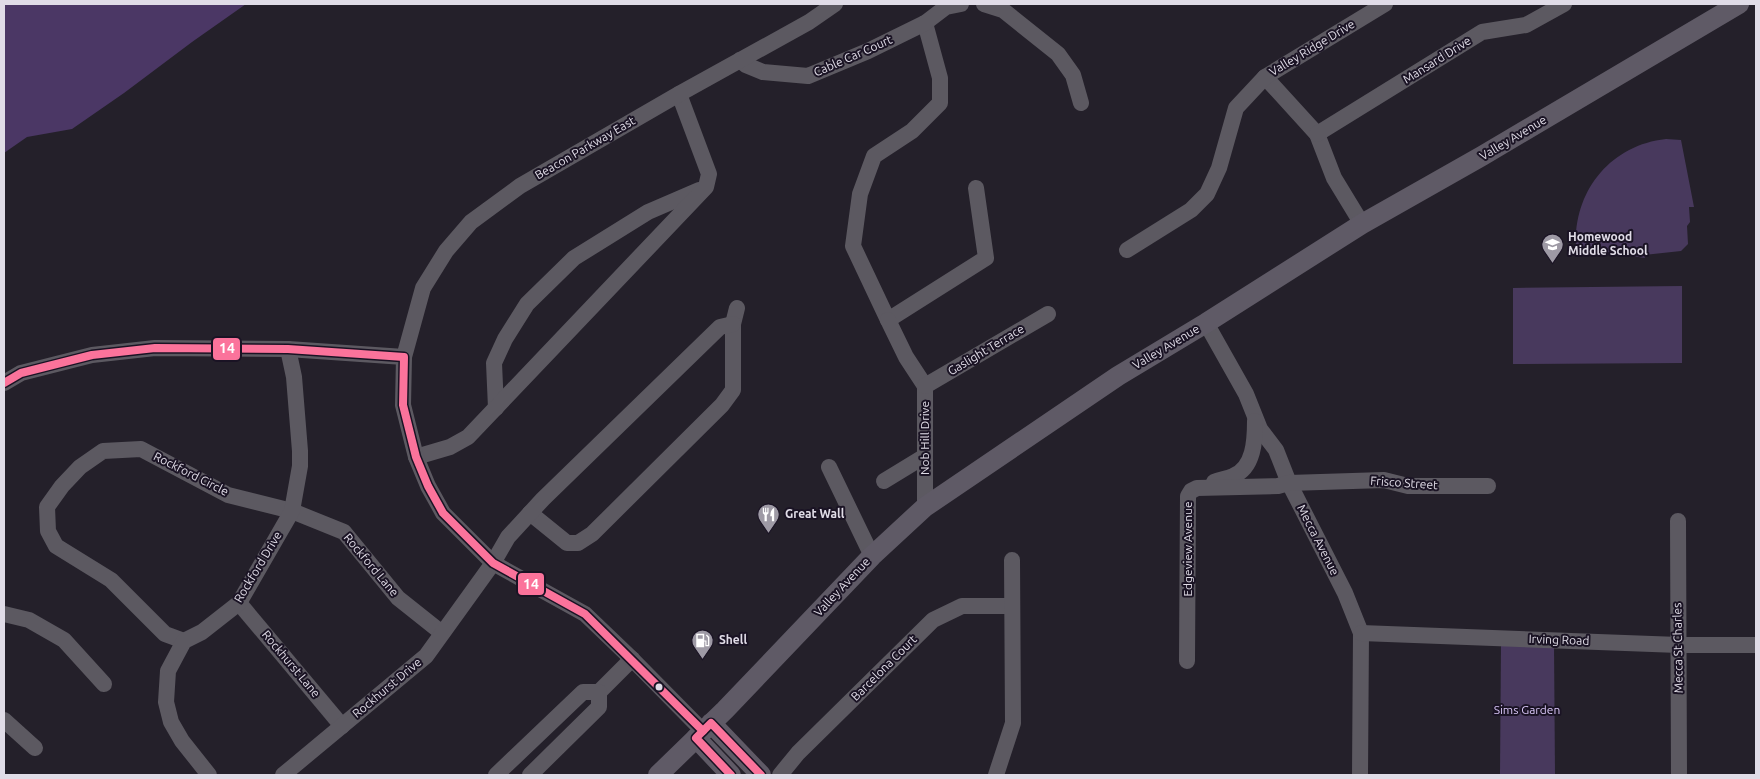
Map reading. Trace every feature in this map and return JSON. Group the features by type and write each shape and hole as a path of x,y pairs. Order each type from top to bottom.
{"main road":[{"name":"Valley Avenue","path":"658,775 872,556 925,507 1118,376 1206,323 1362,224 1482,156 1739,4"},
{"path":"703,731 731,775"},
{"path":"703,731 761,775"}],"street":[{"name":"Beacon Parkway East","path":"703,731 585,614 493,562 443,513 428,486 416,457 403,405 404,357 423,288 446,251 471,222 520,186 679,94 809,22 835,4"},
{"name":"Cable Car Court","path":"740,60 746,65 763,72 808,76 868,51 925,23 946,6 961,4"},
{"path":"984,4 1003,10 1058,54 1073,75 1081,103"},
{"name":"Valley Ridge Drive","path":"1127,250 1191,210 1206,194 1219,168 1236,108 1265,77 1385,4"},
{"name":"Mansard Drive","path":"1316,134 1482,32 1526,25 1564,4"},
{"name":"Nob Hill Drive","path":"925,23 940,78 940,103 912,131 874,156 860,194 853,246 906,357 925,386 925,507"},
{"name":"Valley Ridge Drive","path":"1265,77 1316,134 1334,178 1362,224"},
{"path":"416,457 450,447 468,438 706,187 709,174 679,94"},
{"path":"496,408 494,363 505,339 528,304 574,258 648,212 706,187"},
{"path":"888,320 986,258 976,188"},
{"path":"530,513 567,543 578,544 592,534 722,405 733,390 733,324 737,308"},
{"name":"Gaslight Terrace","path":"925,386 1048,314"},
{"name":"Mecca Avenue","path":"1206,323 1246,394 1260,429 1276,450 1289,483 1345,593 1361,633 1360,775"},
{"name":"Rockhurst Drive","path":"283,775 426,656 493,562 508,536 542,499 720,327 733,324"},
{"path":"4,382 21,373 92,355 155,348 288,348 404,357"},
{"name":"Rockford Drive","path":"184,641 202,632 239,603 292,511 300,466 300,451 294,377 288,348"},
{"path":"1216,483 1234,476 1248,462 1254,447 1255,418"},
{"name":"Rockford Circle","path":"184,641 165,634 111,580 56,546 48,531 47,507 62,486 80,467 103,451 141,449 228,495 292,511"},
{"path":"884,481 925,456"},
{"path":"829,467 872,556"},
{"name":"Edgeview Avenue","path":"1187,661 1188,496 1191,491 1197,488 1216,483 1281,477 1289,483"},
{"name":"Frisco Street","path":"1289,483 1384,480 1408,486 1488,486"},
{"name":"Rockford Lane","path":"292,511 344,532 398,598 442,633"},
{"name":"Mecca St Charles","path":"1678,521 1679,775"},
{"path":"996,775 1013,723 1012,560"},
{"name":"Rockhurst Lane","path":"239,603 342,726"},
{"name":"Barcelona Court","path":"780,775 798,753 934,620 962,606 1011,606"},
{"path":"4,614 28,620 64,640 104,684"},
{"name":"Irving Road","path":"1361,633 1679,645 1756,645"},
{"path":"184,641 168,670 166,702 171,722 182,741 209,775"},
{"path":"496,775 583,692 599,692 632,659"},
{"path":"530,775 599,707 599,692"},
{"path":"4,720 35,748"}],"green space":[{"path":"1666,139 1681,140 1694,207 1689,207 1688,244 1681,251 1644,255 1645,258 1576,247 1577,227 1581,208 1588,190 1599,175 1612,161 1628,151 1646,143"},
{"path":"1682,286 1682,363 1513,364 1513,288"},
{"name":"Sims Garden","path":"1501,643 1554,644 1555,775 1500,775"}],"shaded area":[{"path":"4,4 246,4 72,129 27,137 4,153"}],"transit line":[{"name":"14","path":"4,383 21,373 92,355 155,348 288,349 404,357 403,405 416,457 428,486 443,513 493,563 585,614 703,731"},
{"name":"14","path":"731,775 696,738 711,723 761,775"}],"place":[{"name":"Homewood Middle School","path":"1552,263"},
{"name":"Great Wall","path":"769,533"},
{"name":"Shell","path":"703,659"}]}
